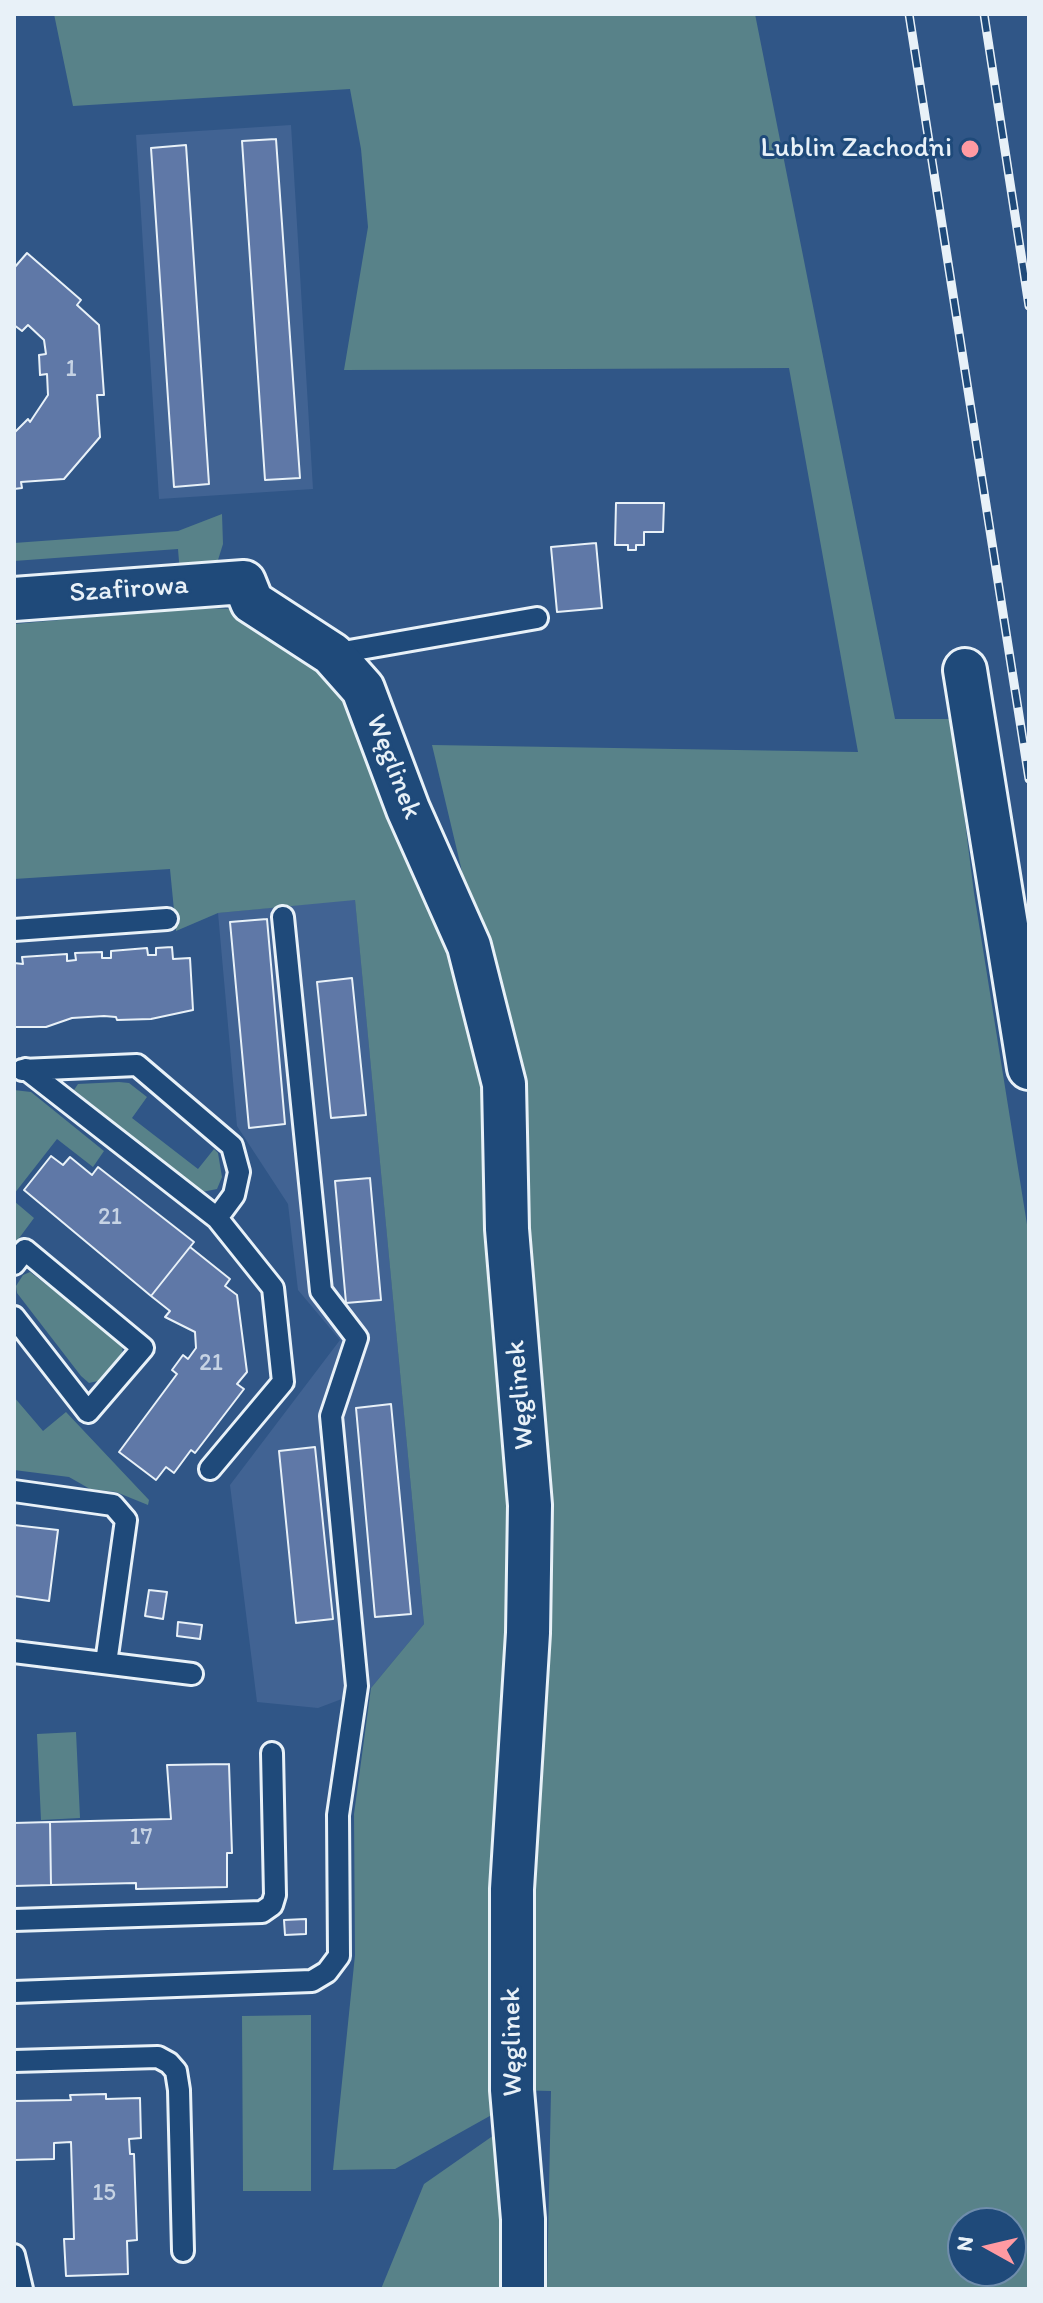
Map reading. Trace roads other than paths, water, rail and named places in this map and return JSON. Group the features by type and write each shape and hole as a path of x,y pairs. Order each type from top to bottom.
{"street":[{"name":"Szafirowa","path":"14,599 244,582"},
{"name":"Węglinek","path":"244,582 252,602 332,654 363,689 408,809 463,931 504,1084 507,1229 530,1505 528,1633 512,1889 512,2090 523,2219 523,2289"},
{"path":"965,670 1029,1068"}],"lane":[{"path":"332,654 537,618"},
{"path":"14,1992 312,1981 327,1972 339,1956 338,1815 357,1686 331,1416 357,1338 321,1291 283,917"},
{"path":"14,930 167,919"},
{"path":"20,1070 137,1065 232,1146 239,1172 234,1195 217,1218"},
{"path":"20,1070 217,1218 273,1288 283,1382 210,1469"},
{"path":"14,1264 25,1250 143,1348 88,1412 14,1317"},
{"path":"14,1491 113,1505 126,1520 106,1663"},
{"path":"14,1652 192,1674"},
{"path":"14,1920 262,1912 272,1905 275,1895 272,1753"},
{"path":"14,2061 158,2057 169,2063 176,2071 179,2090 183,2251"},
{"path":"14,2255 22,2289"}],"railway":[{"path":"909,14 1029,779"},
{"path":"984,14 1029,306"}],"place":[{"name":"Lublin Zachodni","path":"970,149"}]}
